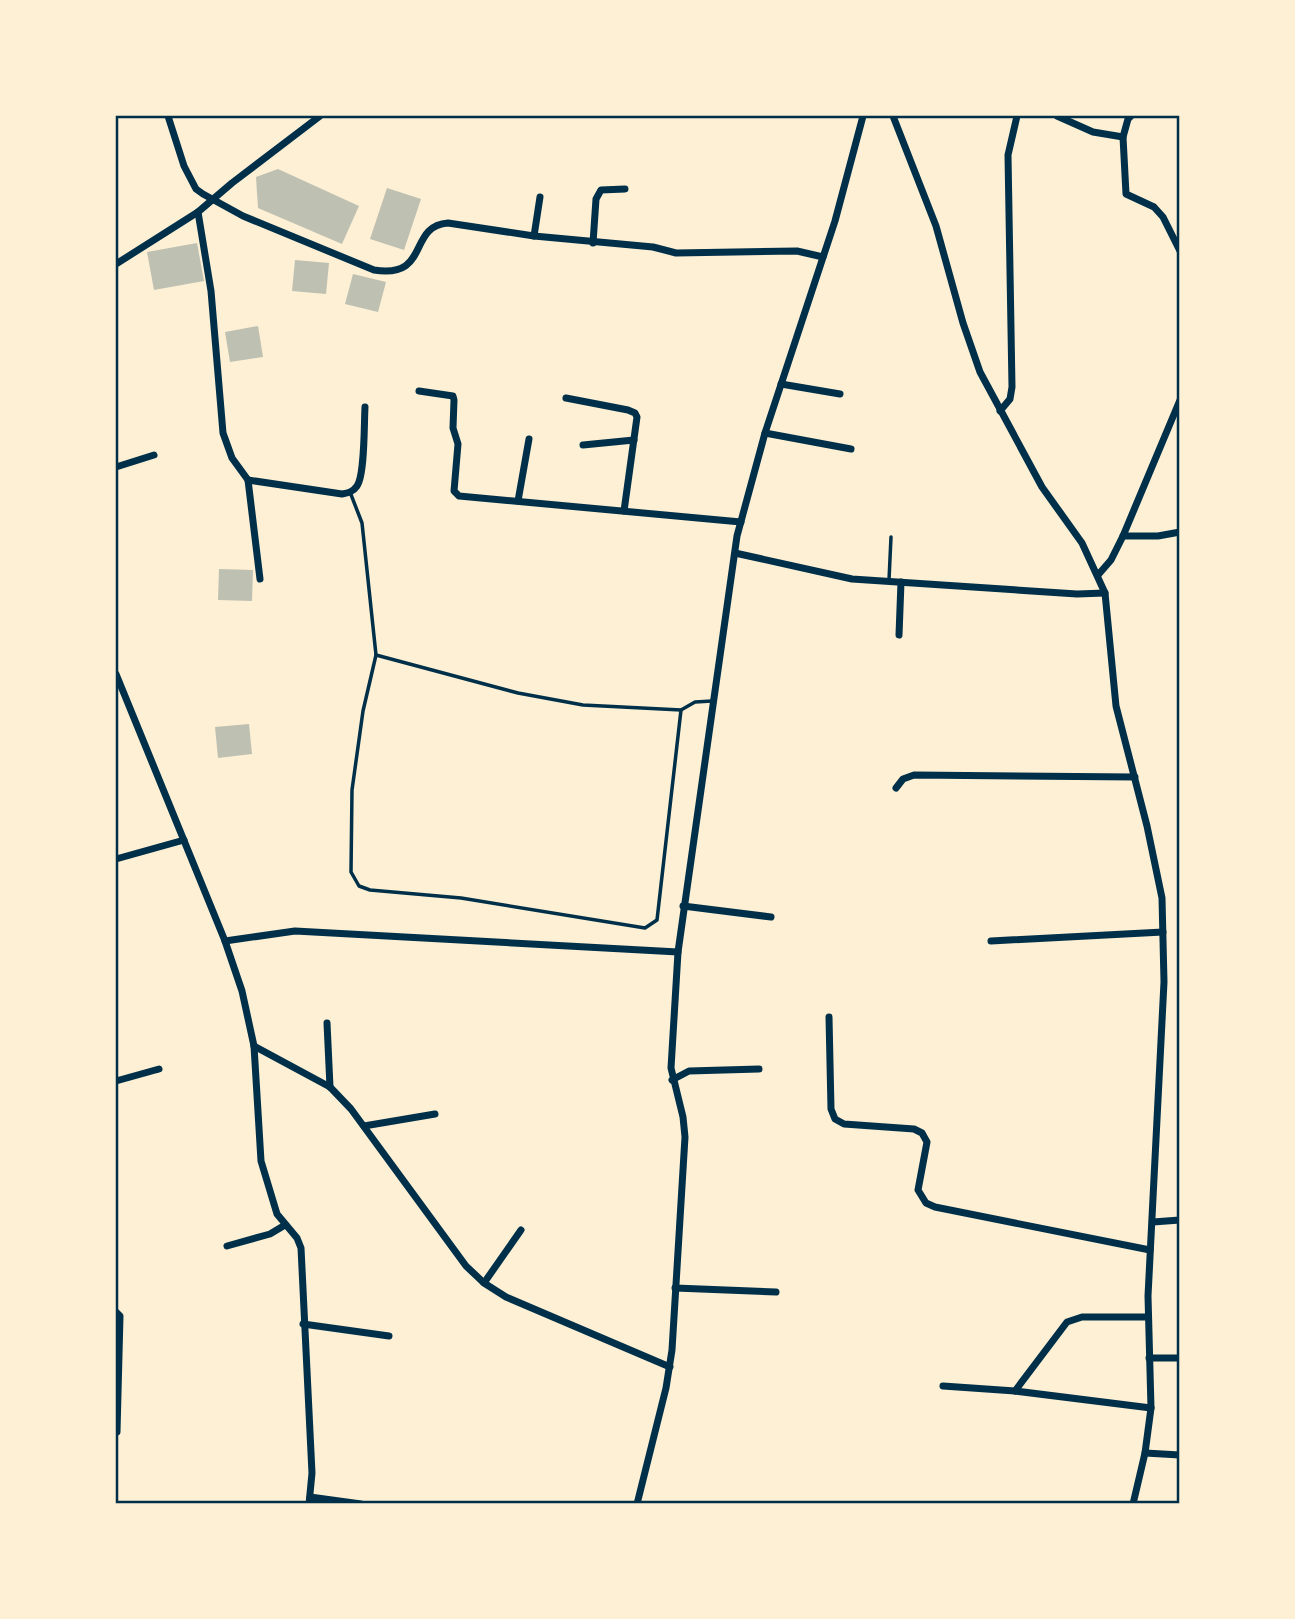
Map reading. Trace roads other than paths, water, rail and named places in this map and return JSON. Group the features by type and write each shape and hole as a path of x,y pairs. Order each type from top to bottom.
{"street":[{"path":"169,116 184,166 196,189 212,200 374,270 386,272 409,264 429,229 448,223 593,243 653,247 676,253 797,251 823,257"},
{"path":"116,264 198,212 320,116"},
{"path":"637,1503 670,1367 685,1137 671,1068 678,952 735,553 765,433 835,221 863,116"},
{"path":"893,116 936,226 963,323 980,372 1042,486 1082,542 1105,593 1116,706 1162,898 1164,982 1150,1250 1151,1408 1145,1453 1133,1503"},
{"path":"1000,411 1010,400 1012,387 1008,155 1017,116"},
{"path":"1057,116 1093,132 1124,138"},
{"path":"1131,116 1124,138 1126,194 1154,207 1163,217 1180,251"},
{"path":"593,243 596,199 601,190 625,189"},
{"path":"534,236 540,197"},
{"path":"198,212 211,291 223,433 232,458 248,480 260,579"},
{"path":"781,384 840,394"},
{"path":"419,391 453,396 453,428 458,444 454,492 459,496 741,522"},
{"path":"566,398 635,413 638,418 625,511"},
{"path":"1098,575 1111,560 1123,537 1180,400"},
{"path":"248,480 342,494 350,492 358,485 361,473 365,407"},
{"path":"765,433 851,449"},
{"path":"518,501 529,439"},
{"path":"583,445 634,440"},
{"path":"116,467 154,455"},
{"path":"1123,537 1180,532"},
{"path":"735,553 852,579 1077,594 1105,593"},
{"path":"899,635 901,582"},
{"path":"116,674 225,941 242,991 254,1046 261,1161 277,1214 297,1238 300,1248 312,1474 310,1500 361,1503"},
{"path":"896,788 903,779 914,775 1135,777"},
{"path":"116,859 184,841"},
{"path":"683,906 771,917"},
{"path":"225,941 295,931 678,952"},
{"path":"991,941 1163,932"},
{"path":"829,1017 831,1110 835,1119 844,1124 914,1129 922,1133 927,1142 918,1190 926,1203 1150,1250"},
{"path":"327,1023 330,1087"},
{"path":"254,1046 330,1087 363,1126 466,1266 484,1283 506,1297 670,1367"},
{"path":"116,1081 159,1069"},
{"path":"672,1080 689,1071 759,1069"},
{"path":"363,1126 435,1114"},
{"path":"1153,1222 1180,1220"},
{"path":"227,1246 270,1234 285,1225"},
{"path":"484,1283 521,1230"},
{"path":"675,1288 776,1292"},
{"path":"116,1312 120,1316 117,1432"},
{"path":"1015,1391 1067,1322 1082,1317 1149,1317"},
{"path":"303,1324 389,1336"},
{"path":"1149,1358 1180,1359"},
{"path":"943,1386 1015,1391 1151,1408"},
{"path":"1145,1453 1180,1455"}],"lane":[{"path":"350,492 362,523 376,655 363,711 352,790 351,872 359,886 370,890 461,898 645,928 652,925 657,920 681,709"},
{"path":"889,581 891,537"},
{"path":"376,655 518,693 570,703 681,709 695,702 714,702"}]}
